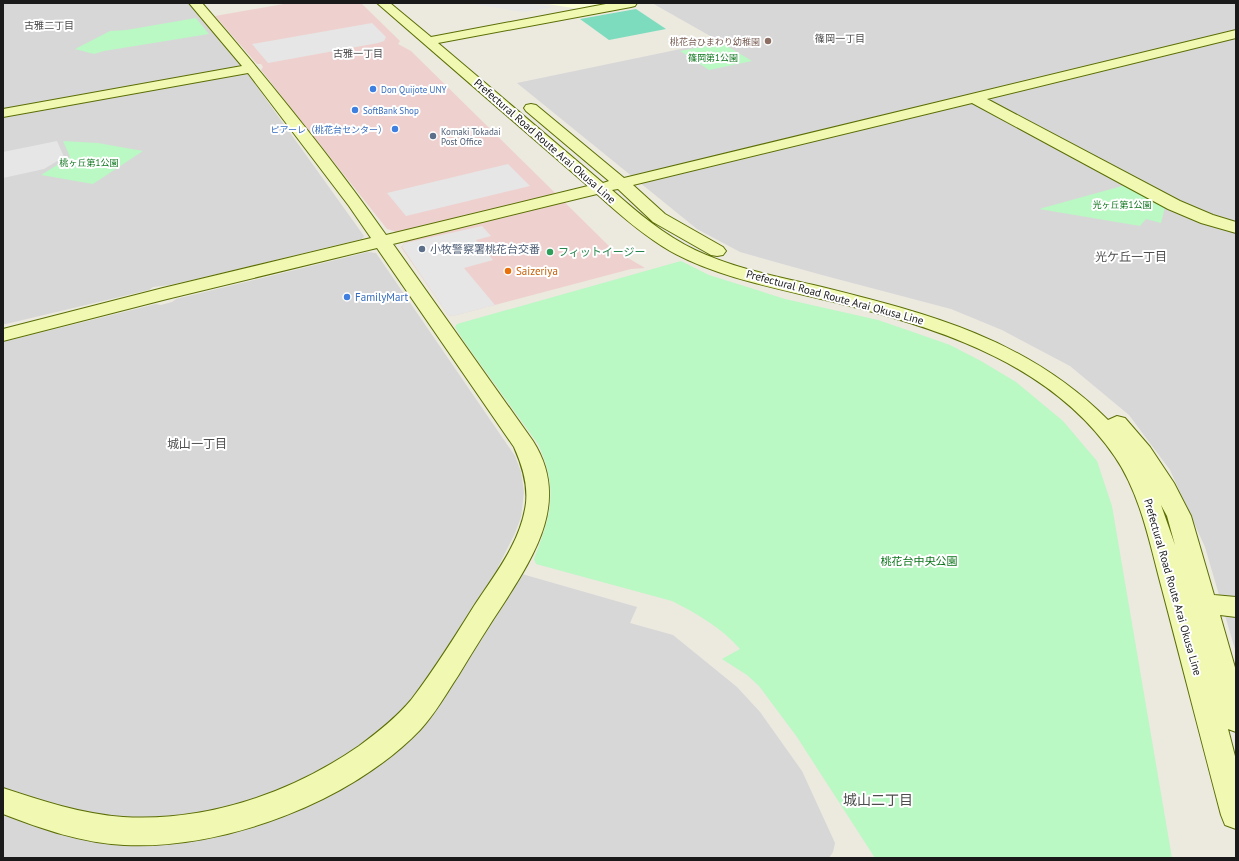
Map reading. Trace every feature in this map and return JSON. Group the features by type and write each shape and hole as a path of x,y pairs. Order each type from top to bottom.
{"street":[{"path":"3,801 43,816 73,824 125,831 151,831 180,829 214,823 265,809 315,788 346,771 395,735 412,719 429,697 514,567 532,530 536,514 538,484 535,469 525,446 382,241 251,68 195,3"},
{"name":"Prefectural Road Route Arai Okusa Line","path":"383,3 437,40 621,183 659,218 710,248 754,264 898,303 967,325 1010,344 1060,372 1084,390 1124,429 1142,452 1162,483 1179,516 1236,720"},
{"name":"Prefectural Road Route Arai Okusa Line","path":"403,3 437,40 643,226 670,244 694,256 745,274 894,311 960,333 1001,351 1049,380 1090,415 1107,432 1127,458 1140,481 1152,511 1178,600 1236,815"},
{"path":"437,40 631,3"},
{"path":"3,334 1236,34"},
{"path":"3,113 251,68"},
{"path":"974,98 1174,206 1207,219 1236,228"},
{"path":"1178,600 1236,607"}],"shaded area":[{"path":"3,3 188,3 241,65 237,68 241,73 248,74 364,236 362,239 170,285 153,287 149,290 3,324"},
{"path":"289,3 361,3 400,41 398,44 411,51 611,248 645,268 631,269 453,316 448,315 401,247 405,243 394,231 387,229 261,70 263,67 261,64 257,64 215,16"},
{"path":"467,3 525,3 553,7 524,12"},
{"path":"542,3 613,3 579,9"},
{"path":"652,3 1236,3 1236,653 1205,547 1170,470 1129,415 1070,366 1002,330 951,309 740,252 697,229 517,83 719,41"},
{"path":"372,23 386,37 384,41 268,63 252,44"},
{"path":"57,141 64,157 44,169 3,178 3,152"},
{"path":"508,164 530,186 406,216 387,193"},
{"path":"482,226 491,236 476,240 493,260 464,268 495,305 453,316 448,315 402,247 405,243"},
{"path":"368,252 376,253 515,456 521,472 524,492 521,517 515,533 498,567 637,607 630,623 673,635 737,687 760,712 802,771 835,843 833,852 829,858 3,858 3,342 156,304 161,305 172,302 176,299"}],"green space":[{"path":"636,9 666,29 609,40 580,19"},
{"path":"196,18 209,34 104,51 94,54 75,49 110,31 126,30"},
{"name":"篠岡第1公園","path":"722,43 752,61 709,70 680,51"},
{"name":"桃ヶ丘第1公園","path":"63,141 98,143 143,151 93,184 41,175 70,157"},
{"name":"光ヶ丘第1公園","path":"1126,186 1165,207 1161,223 1146,219 1140,226 1039,209"},
{"name":"桃花台中央公園","path":"681,261 709,275 785,299 878,320 950,345 981,361 1016,382 1063,421 1097,461 1112,506 1172,858 875,858 797,737 759,686 747,675 722,659 740,649 725,634 699,616 672,601 536,564 534,559 545,529 550,502 549,475 545,460 538,444 455,327 457,324"}],"place":[{"name":"桃花台ひまわり幼稚園","path":"768,41"},
{"name":"Don Quijote UNY","path":"373,89"},
{"name":"SoftBank Shop","path":"355,110"},
{"name":"ピアーレ（桃花台センター）","path":"395,129"},
{"name":"Komaki Tokadai Post Office","path":"433,136"},
{"name":"小牧警察署桃花台交番","path":"422,249"},
{"name":"フィットイージー","path":"550,252"},
{"name":"Saizeriya","path":"508,271"},
{"name":"FamilyMart","path":"347,297"}],"district":[{"name":"古雅二丁目","path":"49,25"},
{"name":"篠岡一丁目","path":"840,38"},
{"name":"古雅一丁目","path":"358,53"},
{"name":"光ケ丘一丁目","path":"1131,256"},
{"name":"城山一丁目","path":"197,443"},
{"name":"城山二丁目","path":"878,800"}]}
